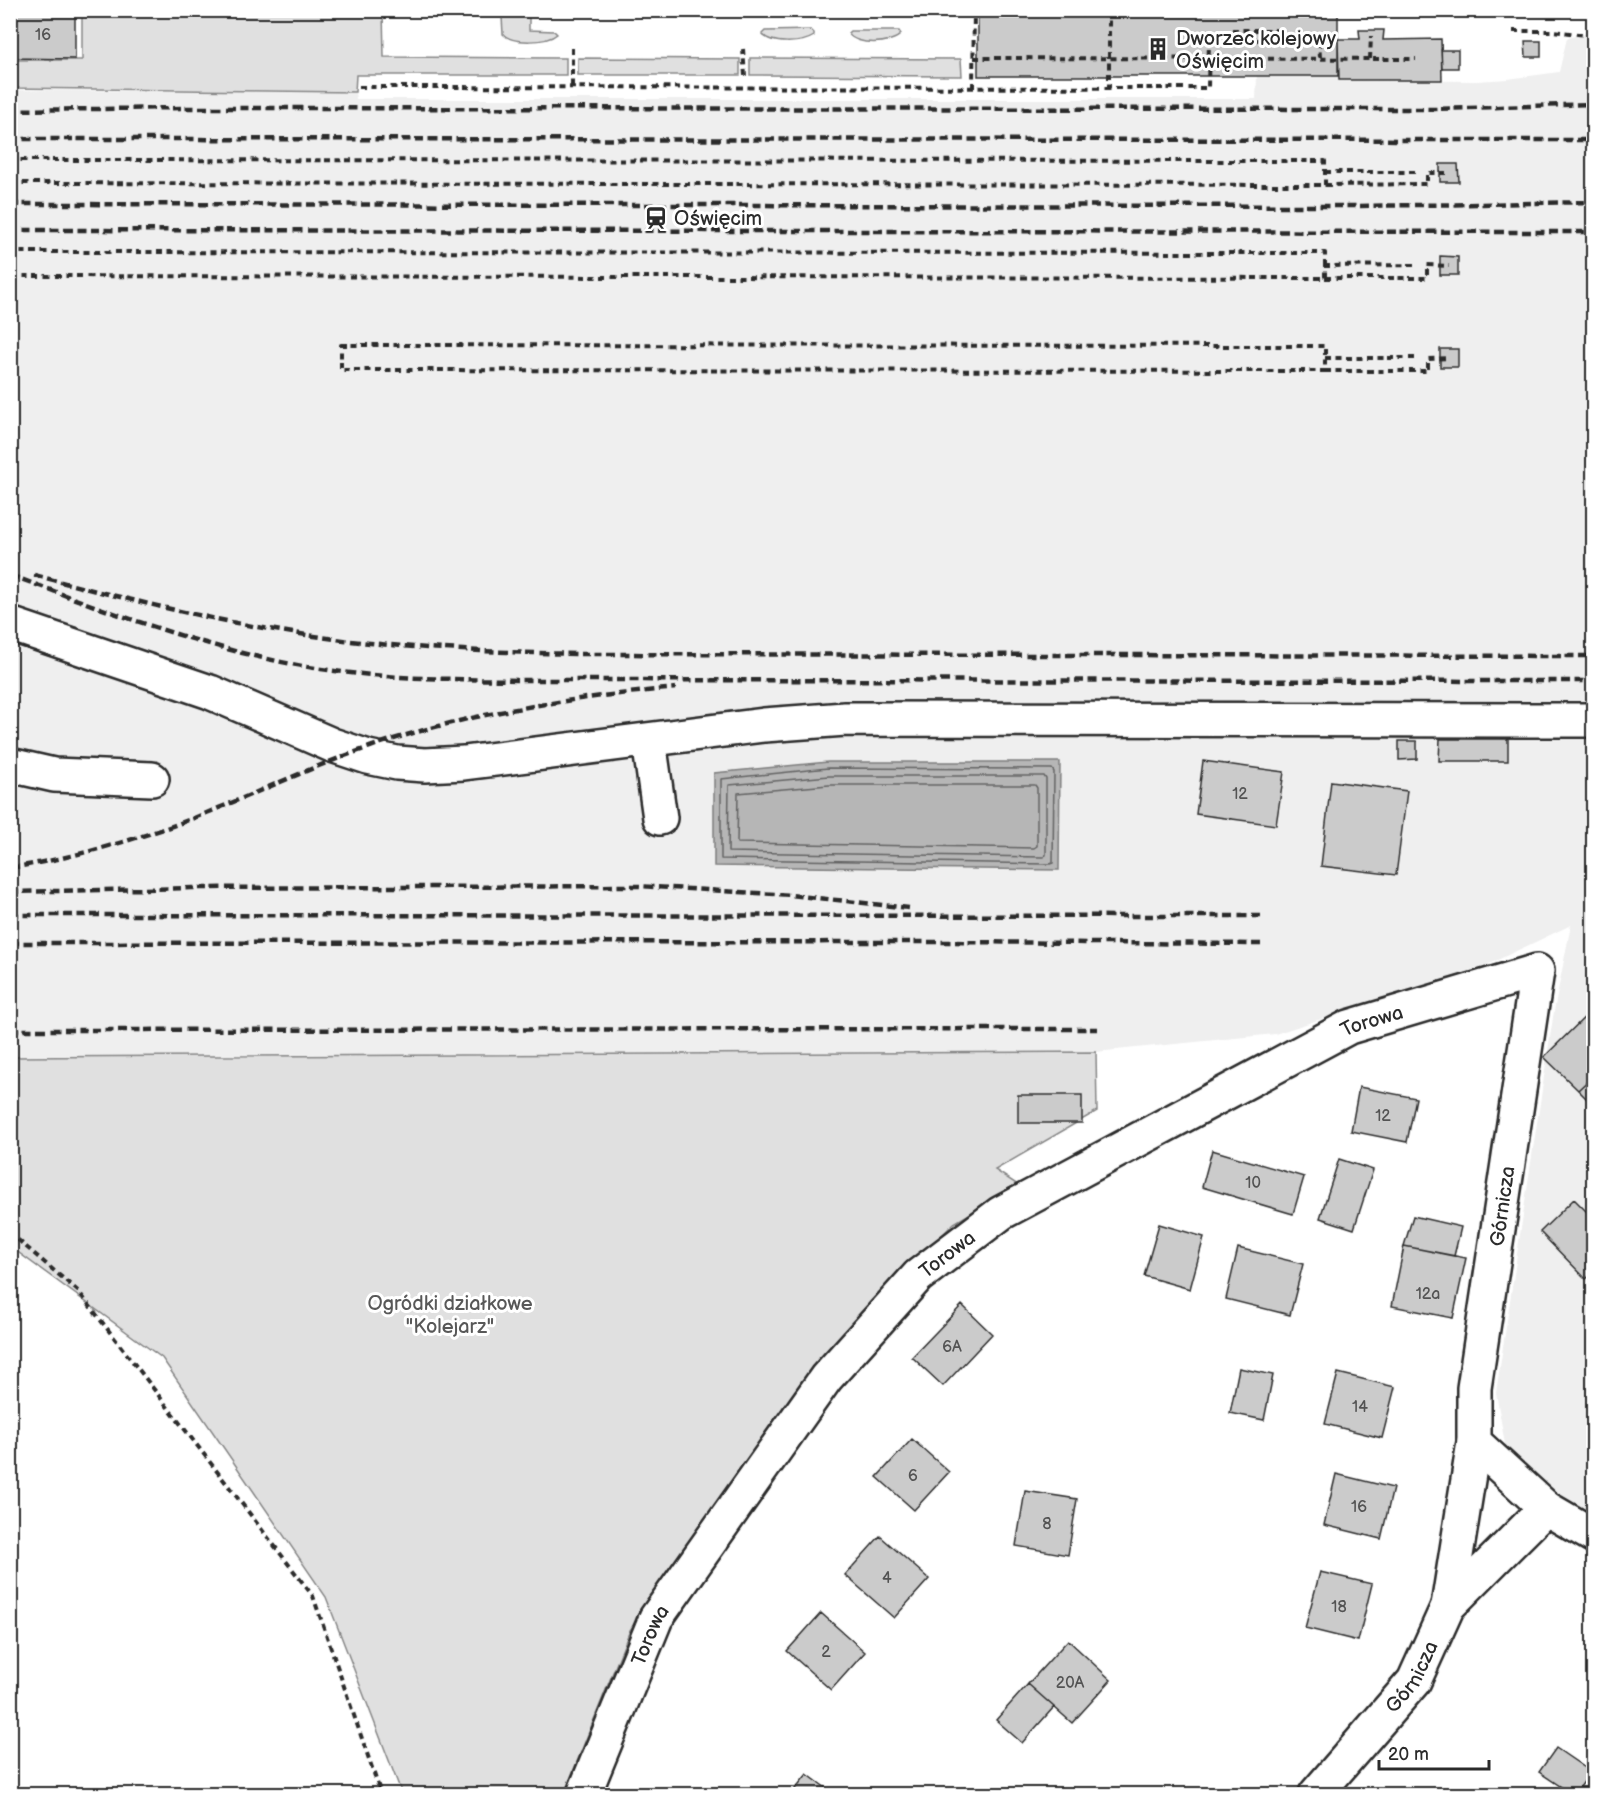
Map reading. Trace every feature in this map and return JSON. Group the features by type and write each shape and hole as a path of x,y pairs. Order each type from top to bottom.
{"street":[{"path":"10,624 190,685 254,710 332,745 382,761 425,765 464,763 765,725 866,719 1593,720"},
{"path":"649,741 660,818"},
{"path":"10,765 54,775 152,778"},
{"name":"Górnicza","path":"1317,1794 1414,1681 1448,1606 1474,1442 1474,1388 1537,971"},
{"name":"Torowa","path":"584,1794 656,1618 826,1378 918,1276 1001,1213 1349,1027 1537,971"},
{"path":"1474,1442 1546,1508 1593,1536"},
{"name":"Górnicza","path":"1448,1606 1546,1508"}],"path":[{"path":"974,10 974,88"},
{"path":"1110,88 1109,11 1133,10"},
{"path":"1232,30 1275,30 1274,40"},
{"path":"1513,31 1553,31 1593,36"},
{"path":"1370,59 1371,36"},
{"path":"359,87 1208,88 1209,40 1319,40 1320,58"},
{"path":"572,48 572,88"},
{"path":"743,48 745,76"},
{"path":"974,58 1416,59"},
{"path":"10,160 1325,161 1325,185"},
{"path":"1325,172 1416,172"},
{"path":"10,183 1325,185 1427,184 1427,173 1449,173"},
{"path":"10,252 1325,253 1325,278"},
{"path":"1324,266 1416,265"},
{"path":"10,276 1427,278 1427,266 1449,266"},
{"path":"1325,371 1325,346 341,345 341,370 1325,371 1428,371 1428,358 1449,358"},
{"path":"1325,358 1416,358"},
{"path":"10,1233 79,1292 313,1596 381,1794"}],"shaded area":[{"path":"1593,32 1593,1514 1509,1467 1496,1393 1554,1011 1571,925 1487,965 1275,1034 1096,1052 11,1057 10,90 355,92 356,99 1256,99 1257,76 1338,76 1339,80 1477,81 1559,72 1567,38"}],"green space":[{"path":"82,11 383,11 384,57 566,58 566,75 356,75 355,92 11,88 11,60 82,60"},
{"path":"502,17 529,17 529,30 554,31 557,34 538,41 521,41 507,37 503,34"},
{"path":"811,30 814,36 795,42 779,42 766,38 762,34 765,31"},
{"path":"850,31 899,31 901,34 882,42 865,42 852,37 848,33"},
{"path":"578,58 740,59 740,75 578,75"},
{"path":"750,58 961,59 962,76 750,75"},
{"name":"Ogródki działkowe \"Kolejarz\"","path":"1096,1052 1097,1111 995,1170 1018,1185 954,1223 866,1311 736,1474 630,1630 564,1794 402,1794 326,1597 162,1358 11,1247 11,1057"}],"water":[{"path":"828,762 1060,762 1059,870 714,866 714,773"}],"building":[{"path":"10,10 75,10 75,59 10,58"},
{"name":"Dworzec kolejowy Oświęcim","path":"978,10 1338,10 1338,76 978,76"},
{"path":"1359,30 1384,30 1383,40 1441,39 1442,80 1339,80 1338,39 1360,39"},
{"path":"1525,41 1541,41 1541,57 1526,57"},
{"path":"1441,50 1458,50 1458,68 1442,68"},
{"path":"1440,164 1458,164 1459,182 1440,182"},
{"path":"1440,256 1458,257 1458,275 1440,275"},
{"path":"1440,349 1458,349 1458,367 1440,367"},
{"path":"1440,739 1508,739 1508,761 1439,761"},
{"path":"1399,741 1417,741 1417,759 1399,760"},
{"path":"1203,761 1284,772 1276,825 1196,814"},
{"path":"1331,781 1407,791 1396,875 1321,866"},
{"path":"1594,1008 1594,1075 1578,1090 1544,1057"},
{"path":"1594,1075 1594,1106 1578,1090"},
{"path":"1359,1087 1416,1098 1407,1142 1351,1131"},
{"path":"1018,1095 1082,1095 1082,1123 1018,1123"},
{"path":"1212,1150 1304,1177 1293,1214 1202,1187"},
{"path":"1339,1159 1373,1170 1354,1229 1320,1218"},
{"path":"1574,1199 1594,1219 1594,1272 1586,1279 1540,1232"},
{"path":"1413,1216 1461,1227 1454,1256 1404,1246"},
{"path":"1159,1224 1204,1237 1190,1289 1144,1276"},
{"path":"1404,1246 1466,1258 1453,1318 1392,1306"},
{"path":"1238,1248 1303,1264 1290,1315 1226,1299"},
{"path":"962,1305 992,1334 943,1386 912,1357"},
{"path":"1239,1368 1273,1375 1264,1420 1230,1413"},
{"path":"1338,1373 1395,1387 1382,1438 1325,1424"},
{"path":"912,1439 949,1472 914,1510 877,1477"},
{"path":"1336,1474 1393,1488 1381,1539 1324,1525"},
{"path":"1025,1491 1077,1499 1068,1555 1016,1546"},
{"path":"880,1536 929,1579 894,1618 845,1575"},
{"path":"1320,1572 1372,1584 1358,1641 1305,1628"},
{"path":"821,1613 865,1652 831,1690 787,1651"},
{"path":"1068,1640 1111,1680 1072,1723 1028,1684"},
{"path":"1028,1684 1054,1707 1022,1743 996,1720"},
{"path":"1556,1748 1591,1772 1575,1794 1539,1772"},
{"path":"807,1774 834,1794 791,1794"}],"railway":[{"path":"10,110 187,108 1436,109 1594,104"},
{"path":"10,139 1594,140"},
{"path":"10,204 1360,206 1594,202"},
{"path":"10,230 1594,232"},
{"path":"10,575 163,630 241,653 321,669 394,677 517,680 1594,681"},
{"path":"34,575 173,610 279,631 380,644 479,651 578,654 1594,656"},
{"path":"10,868 80,854 149,834 348,755 445,724 521,708 676,688"},
{"path":"10,892 192,888 638,886 791,895 909,908"},
{"path":"10,915 1261,916"},
{"path":"10,943 1261,944"},
{"path":"10,1030 1098,1029"}],"place":[{"name":"Dworzec kolejowy Oświęcim","path":"1158,49"},
{"name":"Oświęcim","path":"656,218"}]}
